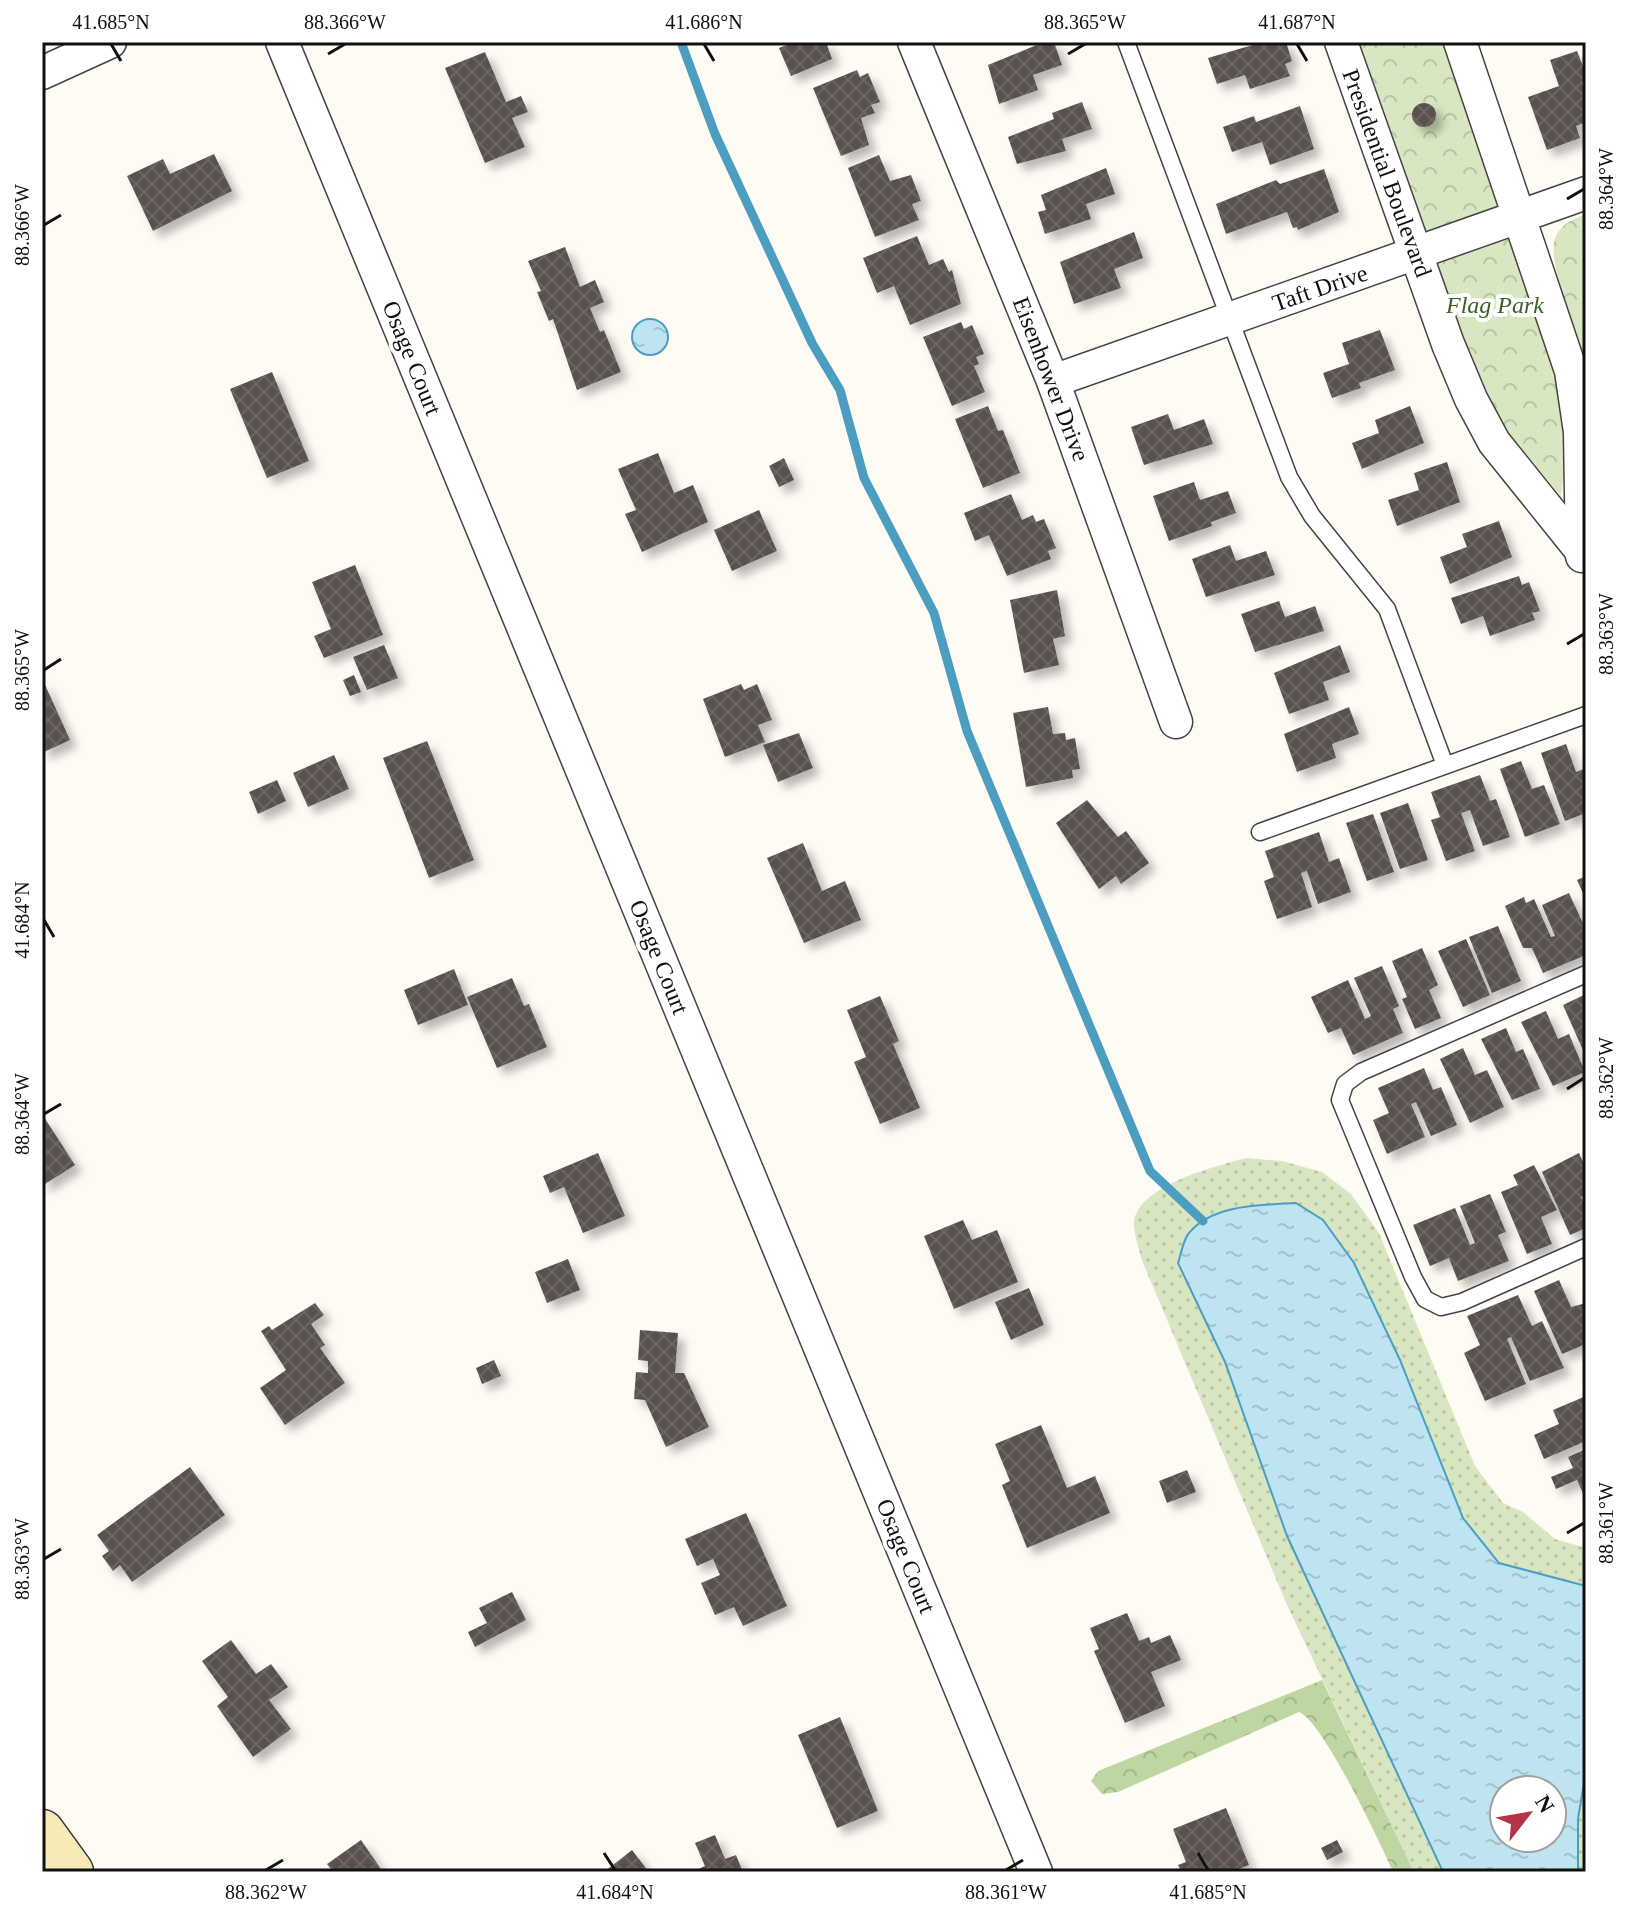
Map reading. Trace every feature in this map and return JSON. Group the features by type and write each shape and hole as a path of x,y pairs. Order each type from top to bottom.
{"main road":[{"path":"42,1832 71,1872"}],"street":[{"path":"42,73 110,42"},
{"name":"Osage Court","path":"282,42 1036,1872"},
{"name":"Eisenhower Drive","path":"914,42 1053,381 1176,722"},
{"name":"Presidential Boulevard","path":"1341,42 1448,344 1477,410 1518,473 1583,558"},
{"name":"Presidential Boulevard","path":"1464,43 1571,371 1580,432 1583,558"},
{"name":"Taft Drive","path":"1053,381 1586,193"}],"lane":[{"path":"1126,42 1289,477 1312,516 1387,609 1445,765"},
{"path":"1260,832 1586,715"},
{"path":"1586,974 1361,1072 1345,1084 1340,1100 1425,1299 1441,1307 1462,1302 1586,1247"}],"green space":[{"name":"Flag Park","path":"1355,42 1444,42 1542,308 1569,435 1561,496 1507,433 1480,383"},
{"path":"1586,214 1586,363 1558,279 1554,247 1556,236 1562,228"},
{"path":"1246,1158 1282,1161 1322,1172 1351,1194 1379,1233 1475,1466 1503,1503 1523,1512 1555,1539 1586,1548 1586,1586 1499,1563 1463,1518 1400,1360 1354,1263 1296,1203 1231,1209 1179,1263 1225,1362 1287,1536 1443,1872 1414,1872 1287,1605 1141,1258 1134,1221 1139,1208 1150,1197 1181,1179"},
{"path":"1322,1680 1414,1872 1393,1872 1336,1759 1322,1736 1299,1712 1118,1792 1102,1794 1091,1781 1098,1771"},
{"path":"1586,1771 1586,1872 1578,1872 1578,1819"}],"water":[{"path":"650,319 663,324 668,337 663,350 650,355 637,350 632,337 637,324"},
{"path":"1296,1203 1323,1220 1354,1263 1400,1360 1463,1518 1499,1563 1586,1586 1586,1771 1578,1819 1578,1872 1443,1872 1287,1536 1225,1362 1178,1263 1187,1236 1199,1223 1224,1211"}],"building":[{"path":"794,42 826,42 832,59 791,76 779,48"},
{"path":"1044,42 1054,42 1062,65 1033,75 1038,90 999,104 988,65"},
{"path":"1263,42 1286,42 1292,61 1285,64 1290,76 1250,89 1245,75 1217,84 1208,58"},
{"path":"1577,51 1586,74 1586,82 1582,83 1586,94 1586,122 1576,126 1580,138 1547,150 1528,97 1559,86 1550,60"},
{"path":"485,52 506,102 521,96 528,112 512,118 525,147 485,163 445,68"},
{"path":"857,70 860,77 868,73 880,102 871,105 875,113 861,118 869,145 841,156 813,88"},
{"path":"1082,102 1092,129 1062,139 1066,151 1017,164 1008,137 1054,119 1052,113"},
{"path":"1424,103 1432,107 1436,115 1432,123 1424,127 1416,123 1412,115 1416,107"},
{"path":"1300,106 1314,149 1270,165 1262,142 1232,152 1223,127 1254,116 1256,122"},
{"path":"214,154 232,191 153,231 127,176 163,159 170,174"},
{"path":"879,155 890,181 911,175 921,201 912,204 919,220 875,237 848,168"},
{"path":"1106,168 1115,194 1086,204 1091,219 1045,234 1038,212 1046,210 1041,195"},
{"path":"1324,169 1339,212 1298,230 1297,227 1293,228 1287,212 1226,234 1216,204 1276,180 1280,184"},
{"path":"1134,232 1143,258 1114,269 1121,288 1074,304 1060,262"},
{"path":"917,236 929,265 943,259 949,272 952,270 961,304 910,325 894,286 877,293 863,258"},
{"path":"565,247 580,287 595,280 604,302 590,308 600,332 604,330 621,372 577,390 553,319 549,321 528,261"},
{"path":"961,322 964,329 972,325 984,354 976,357 979,364 974,366 985,392 952,406 923,337"},
{"path":"1380,330 1395,370 1359,383 1361,388 1332,398 1323,373 1349,364 1342,343"},
{"path":"272,372 309,461 267,478 230,389"},
{"path":"988,406 998,431 1003,430 1020,473 983,488 955,419"},
{"path":"1410,406 1424,443 1362,469 1352,443 1379,433 1375,420"},
{"path":"1168,414 1174,430 1204,419 1213,444 1144,465 1131,427"},
{"path":"658,453 674,493 693,485 708,522 642,552 625,514 636,510 618,469"},
{"path":"784,458 794,480 779,487 769,466"},
{"path":"1447,462 1460,502 1397,526 1388,500 1419,490 1414,473"},
{"path":"1194,482 1200,500 1228,491 1236,513 1211,522 1212,526 1169,541 1153,496"},
{"path":"1011,494 1022,520 1033,515 1036,522 1044,519 1056,548 1048,551 1051,559 1007,576 989,535 975,541 964,513"},
{"path":"759,510 777,551 732,571 714,530"},
{"path":"1499,521 1512,557 1450,584 1440,557 1467,547 1462,534"},
{"path":"1230,545 1236,561 1266,551 1275,575 1206,597 1192,559"},
{"path":"355,565 383,635 324,658 314,636 331,629 312,582"},
{"path":"1519,576 1522,585 1529,582 1540,611 1532,613 1535,620 1490,636 1483,616 1461,624 1451,598"},
{"path":"1057,590 1065,636 1053,639 1059,665 1024,673 1010,600"},
{"path":"1279,601 1285,617 1315,606 1324,631 1255,652 1241,614"},
{"path":"384,645 398,678 367,690 353,657"},
{"path":"1340,645 1350,672 1323,682 1329,700 1289,714 1274,673"},
{"path":"354,675 361,692 350,696 343,680"},
{"path":"42,678 70,740 42,753"},
{"path":"741,684 744,690 757,684 772,720 758,725 765,742 725,757 703,699"},
{"path":"1048,707 1053,734 1065,733 1066,740 1075,738 1080,769 1072,770 1073,778 1026,787 1013,713"},
{"path":"1349,707 1359,734 1332,744 1336,758 1297,772 1284,734"},
{"path":"799,733 813,768 778,782 763,745"},
{"path":"427,741 474,860 429,878 383,758"},
{"path":"1566,744 1576,772 1586,768 1586,813 1565,821 1541,753"},
{"path":"334,755 349,789 308,807 293,773"},
{"path":"1521,761 1532,789 1544,785 1560,824 1525,837 1500,769"},
{"path":"1480,775 1490,801 1496,799 1510,837 1483,846 1470,810 1461,813 1475,851 1446,861 1431,820 1440,817 1431,792"},
{"path":"277,780 286,801 258,814 249,792"},
{"path":"1087,800 1118,837 1126,831 1149,863 1121,884 1116,876 1099,889 1056,823"},
{"path":"1408,803 1428,860 1400,869 1380,813"},
{"path":"1373,814 1394,872 1367,881 1346,823"},
{"path":"1319,832 1329,862 1339,858 1351,892 1318,904 1307,871 1301,873 1312,907 1277,919 1264,881 1274,877 1265,851"},
{"path":"803,843 822,891 845,881 861,920 804,943 767,858"},
{"path":"1586,876 1586,900 1577,880"},
{"path":"1569,893 1586,930 1586,955 1543,973 1532,948 1523,948 1505,906 1524,897 1526,903 1534,899 1551,937 1555,936 1542,905"},
{"path":"1498,926 1521,981 1492,993 1469,937"},
{"path":"1466,939 1490,995 1463,1007 1438,951"},
{"path":"1422,948 1438,985 1429,990 1441,1018 1415,1029 1402,999 1407,997 1392,961"},
{"path":"1382,966 1399,1006 1393,1009 1403,1033 1353,1055 1341,1028 1328,1033 1311,997 1348,980 1365,1019 1371,1016 1354,978"},
{"path":"454,969 468,1005 418,1025 404,990"},
{"path":"512,978 524,1006 529,1004 547,1047 497,1068 467,997"},
{"path":"1586,994 1586,1057 1563,1005"},
{"path":"880,996 899,1041 893,1044 920,1108 880,1124 854,1062 866,1057 847,1010"},
{"path":"1546,1011 1558,1039 1569,1034 1585,1072 1553,1086 1521,1022"},
{"path":"1506,1028 1516,1052 1523,1049 1540,1089 1512,1100 1481,1039"},
{"path":"1463,1048 1475,1075 1487,1070 1504,1107 1470,1123 1440,1059"},
{"path":"1424,1068 1433,1090 1441,1087 1457,1125 1431,1136 1416,1102 1411,1104 1425,1137 1387,1154 1373,1120 1389,1113 1378,1088"},
{"path":"42,1114 75,1165 42,1186"},
{"path":"598,1153 625,1216 583,1233 564,1187 550,1193 543,1176"},
{"path":"1579,1153 1586,1169 1586,1195 1581,1197 1586,1209 1586,1228 1570,1235 1542,1172"},
{"path":"1534,1165 1557,1210 1541,1217 1552,1244 1527,1254 1501,1192 1518,1185 1513,1175"},
{"path":"1490,1194 1506,1232 1498,1235 1509,1261 1458,1281 1449,1258 1430,1266 1413,1225 1455,1208 1470,1245 1475,1243 1460,1206"},
{"path":"963,1220 972,1240 997,1230 1018,1282 954,1309 924,1236"},
{"path":"568,1259 580,1290 547,1303 535,1272"},
{"path":"1559,1280 1571,1307 1586,1303 1586,1344 1562,1354 1534,1291"},
{"path":"1029,1288 1044,1325 1011,1340 995,1302"},
{"path":"1518,1295 1532,1326 1542,1321 1564,1368 1530,1381 1511,1337 1507,1339 1526,1384 1485,1401 1464,1353 1480,1345 1467,1316"},
{"path":"315,1303 324,1315 311,1324 325,1345 320,1348 345,1383 285,1425 260,1388 286,1370 261,1331 269,1326 272,1330"},
{"path":"640,1330 678,1333 675,1373 684,1373 709,1427 666,1447 645,1400 634,1399 636,1372 648,1373 648,1361 638,1360"},
{"path":"494,1360 501,1376 482,1384 476,1368"},
{"path":"1586,1396 1586,1441 1544,1459 1534,1435 1559,1424 1553,1410"},
{"path":"1041,1425 1067,1488 1095,1476 1110,1513 1027,1548 1002,1485 1010,1481 995,1444"},
{"path":"1586,1449 1586,1500 1577,1480 1556,1489 1551,1477 1573,1468 1568,1457"},
{"path":"190,1467 225,1515 132,1582 120,1565 113,1571 102,1556 109,1551 97,1535"},
{"path":"1187,1470 1196,1492 1167,1503 1159,1481"},
{"path":"746,1513 787,1606 743,1626 734,1607 715,1615 701,1583 720,1575 713,1559 697,1566 685,1539"},
{"path":"512,1592 526,1620 475,1647 468,1632 487,1623 479,1608"},
{"path":"1127,1613 1139,1641 1149,1637 1151,1643 1170,1635 1181,1660 1151,1672 1165,1706 1125,1723 1094,1651 1099,1649 1090,1628"},
{"path":"231,1640 256,1674 271,1664 288,1687 269,1700 291,1729 253,1757 217,1706 228,1697 202,1661"},
{"path":"840,1717 878,1811 837,1828 798,1735"},
{"path":"1226,1808 1249,1865 1231,1872 1181,1872 1178,1865 1186,1862 1173,1829"},
{"path":"715,1835 725,1859 736,1855 743,1872 692,1872 705,1866 695,1843"},
{"path":"361,1840 383,1872 333,1872 327,1864"},
{"path":"1337,1840 1343,1852 1327,1860 1321,1848"},
{"path":"632,1850 649,1872 604,1872"}],"waterway":[{"path":"681,42 715,134 812,343 840,390 864,478 934,613 967,731 1150,1171 1203,1221"}]}
